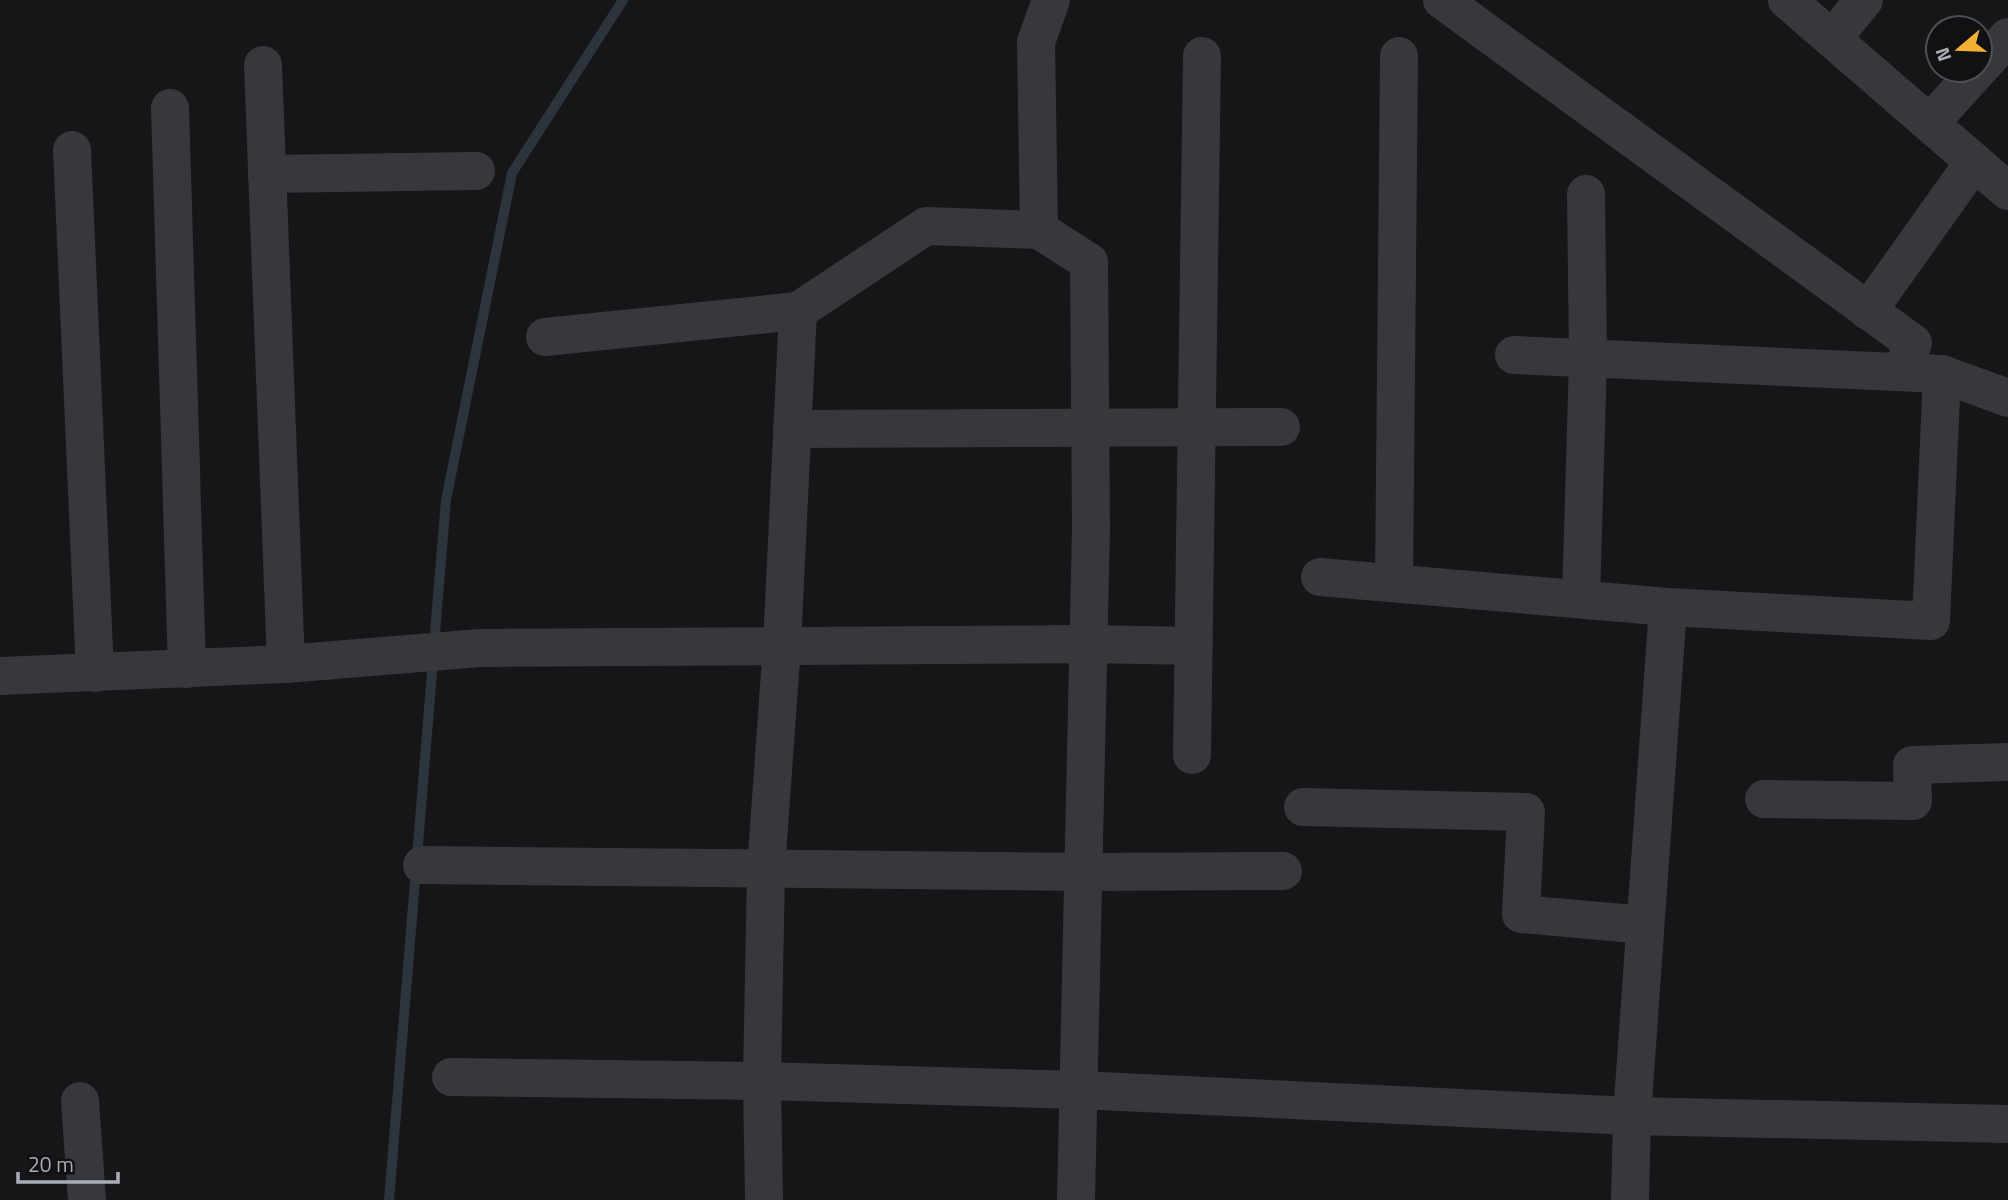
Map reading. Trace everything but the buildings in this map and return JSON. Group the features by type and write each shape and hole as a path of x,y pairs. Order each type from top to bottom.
{"street":[{"path":"1039,230 1036,42 1051,0"},
{"path":"1442,0 1913,343 1902,372"},
{"path":"1787,0 2008,191"},
{"path":"1832,38 1864,0"},
{"path":"1994,52 2008,37"},
{"path":"1192,755 1202,56"},
{"path":"1394,583 1399,56"},
{"path":"263,65 286,664"},
{"path":"1930,123 1965,84"},
{"path":"170,107 187,669"},
{"path":"72,150 95,673"},
{"path":"1868,311 1974,162"},
{"path":"267,174 476,172"},
{"path":"1581,599 1588,359 1586,194"},
{"path":"545,337 798,311 926,226 1039,230 1089,262 1091,528 1076,1200"},
{"path":"764,1200 762,1081 766,869 782,645 798,311"},
{"path":"1514,355 1942,374 2008,398"},
{"path":"1320,577 1668,607 1931,621 1942,374"},
{"path":"792,429 1281,427"},
{"path":"1630,1200 1632,1116 1668,607"},
{"path":"0,676 286,664 480,648 1089,644 1194,646"},
{"path":"1765,799 1913,801 1912,765 2008,762"},
{"path":"1303,807 1526,813 1521,914 1646,925"},
{"path":"422,865 1084,872 1283,871"},
{"path":"451,1077 762,1081 1078,1090 1632,1116 2008,1124"},
{"path":"80,1101 87,1200"}],"waterway":[{"path":"434,645 446,500 512,173 623,0"},
{"path":"389,1200 433,660"}]}
